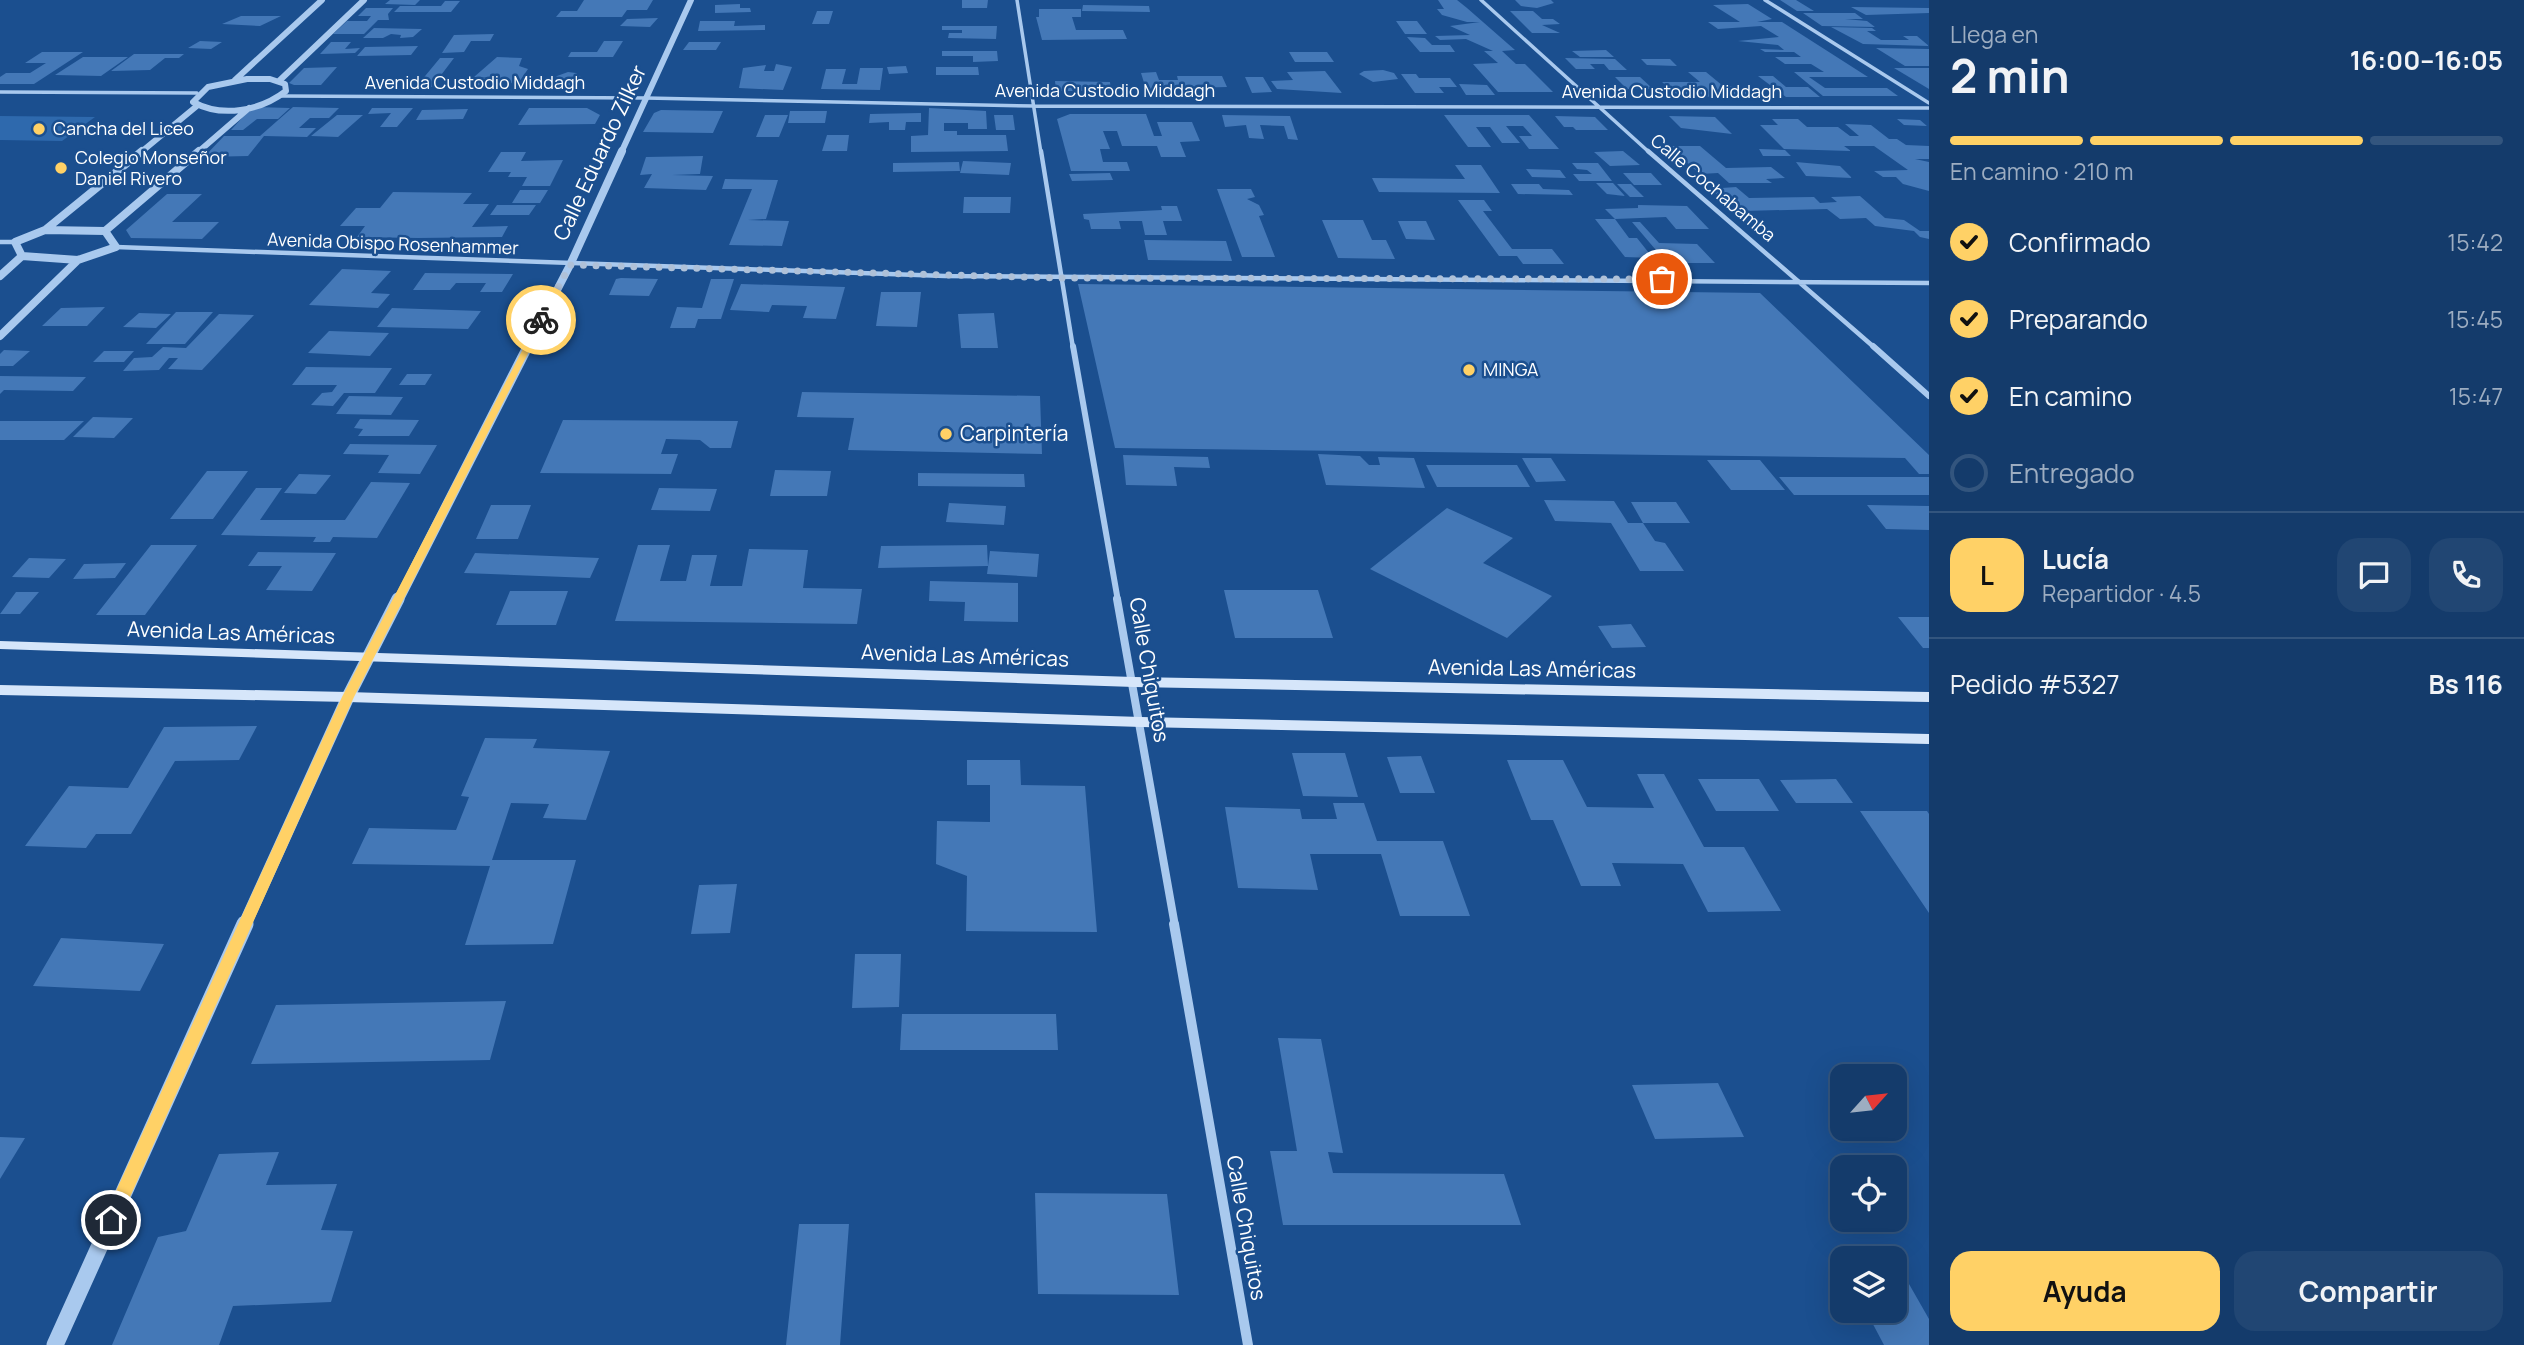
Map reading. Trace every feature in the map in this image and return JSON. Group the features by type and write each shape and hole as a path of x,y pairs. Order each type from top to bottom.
{"main road":[{"name":"Avenida Las Américas","path":"0,645 1134,682 1929,698"},
{"path":"0,690 348,697 1141,722 1929,739"}],"street":[{"path":"235,80 322,0"},
{"path":"279,81 364,0"},
{"name":"Calle Eduardo Zilker","path":"55,1345 348,697 570,265 691,0"},
{"name":"Calle Chiquitos","path":"1017,0 1061,278 1134,682 1248,1345"},
{"name":"Calle Cochabamba","path":"1481,0 1594,106 1799,279 1929,396"},
{"path":"1765,0 1929,106"},
{"path":"0,92 197,93 235,80 279,81 287,87 282,96 250,106 220,109 198,106 193,102 197,93"},
{"name":"Avenida Custodio Middagh","path":"282,96 646,98 1033,106 1929,106"},
{"path":"0,242 15,242 45,230 198,106"},
{"path":"45,230 105,231 250,106"},
{"path":"0,276 22,256 78,260 116,247 105,231"},
{"path":"15,242 22,256"},
{"name":"Avenida Obispo Rosenhammer","path":"116,247 570,265 1061,278 1799,279 1929,283"},
{"path":"0,335 78,260"}],"shaded area":[{"name":"Cancha del Liceo","path":"0,116 95,117 62,141 0,140"}],"building":[{"path":"390,0 420,0 415,5 385,4"},
{"path":"584,0 653,0 647,10 627,10 622,17 556,17 561,11 577,11"},
{"path":"962,0 988,0 987,8 962,8"},
{"path":"1438,0 1457,0 1467,8 1515,50 1502,51 1516,64 1525,64 1553,92 1498,92 1473,64 1498,63 1484,51 1493,51 1466,39 1440,40 1435,36 1470,35 1450,26 1480,22 1467,22 1442,15 1437,9 1444,9"},
{"path":"1515,0 1551,0 1554,3 1537,8 1521,6"},
{"path":"1780,0 1796,0 1814,11 1797,11"},
{"path":"445,1 460,1 451,12 394,12 400,6 441,6"},
{"path":"740,4 740,8 750,8 751,12 715,13 715,5"},
{"path":"1748,4 1772,19 1757,22 1782,22 1868,77 1809,77 1825,88 1887,88 1898,96 1823,96 1794,72 1824,72 1811,64 1785,64 1775,57 1801,57 1794,52 1765,52 1760,49 1784,50 1778,45 1738,41 1779,37 1761,26 1718,29 1708,22 1740,22 1713,5"},
{"path":"1083,5 1149,6 1150,12 1082,11"},
{"path":"1851,7 1929,8 1929,13 1866,15"},
{"path":"366,8 393,8 388,14 389,20 378,20 364,34 333,34 347,21 367,21 371,16 358,16"},
{"path":"1039,9 1081,9 1081,17 1072,17 1076,30 1123,30 1127,39 1042,40 1036,17 1039,17"},
{"path":"817,11 833,11 829,24 812,24"},
{"path":"1510,11 1533,11 1542,19 1553,19 1560,24 1542,25 1560,33 1532,33"},
{"path":"1803,13 1855,13 1863,19 1845,19 1867,21 1875,27 1822,26"},
{"path":"241,16 281,16 260,26 222,24"},
{"path":"658,18 650,27 620,26 627,19"},
{"path":"700,21 735,21 734,26 765,25 765,30 698,31"},
{"path":"1396,21 1417,21 1427,34 1405,34"},
{"path":"942,26 997,26 996,39 948,38 949,33 962,33 962,30 942,30"},
{"path":"1831,27 1872,28 1876,31 1867,31 1881,40 1909,40 1903,36 1917,36 1929,46 1863,44"},
{"path":"374,28 422,29 413,37 400,38 401,35 391,34 383,38 363,38"},
{"path":"494,34 490,41 471,41 464,52 442,53 454,35"},
{"path":"1407,37 1425,38 1432,45 1450,45 1455,52 1420,52"},
{"path":"200,41 222,42 211,49 188,48"},
{"path":"604,41 623,41 613,57 568,57 571,52 597,52"},
{"path":"331,42 351,42 345,49 360,48 355,53 320,54"},
{"path":"689,42 721,42 716,50 683,50"},
{"path":"418,46 411,55 357,56 365,47"},
{"path":"1876,48 1929,49 1929,66 1905,66"},
{"path":"1606,50 1614,57 1580,57 1572,51"},
{"path":"942,51 997,51 998,61 973,62 973,56 942,56"},
{"path":"42,52 83,52 34,84 0,84 0,77 6,73 30,73 46,63 25,63"},
{"path":"1289,52 1327,52 1334,62 1295,62"},
{"path":"134,54 184,54 179,58 165,58 150,70 111,71"},
{"path":"83,57 128,57 101,76 55,75"},
{"path":"497,57 522,58 519,66 528,69 517,85 496,78 474,77"},
{"path":"440,58 454,58 432,87 416,87"},
{"path":"1565,58 1615,59 1627,70 1609,70 1604,64 1590,64 1595,69 1576,69"},
{"path":"1641,59 1670,59 1677,66 1647,65"},
{"path":"776,64 792,67 783,90 739,88 743,68 766,65 764,71 774,71"},
{"path":"906,66 908,73 889,74 887,67"},
{"path":"337,67 321,85 289,83 304,68"},
{"path":"936,67 978,67 979,75 936,75"},
{"path":"860,68 883,68 880,90 821,89 826,69 846,69 842,84 857,84"},
{"path":"1894,68 1929,68 1929,89"},
{"path":"1383,70 1394,73 1398,79 1373,82 1359,74 1364,71"},
{"path":"1325,71 1342,93 1277,89 1271,81 1293,80 1287,72"},
{"path":"568,72 576,73 582,78 576,87 549,87 557,76"},
{"path":"1156,72 1159,80 1178,80 1177,76 1222,76 1227,87 1146,89 1141,73"},
{"path":"1688,72 1706,72 1723,86 1740,86 1752,96 1680,97 1662,82 1700,82"},
{"path":"1401,74 1416,74 1419,78 1450,78 1457,87 1439,87 1444,93 1415,93"},
{"path":"1758,76 1773,76 1786,87 1808,87 1820,97 1786,97"},
{"path":"1245,77 1263,77 1272,92 1252,93"},
{"path":"1615,77 1640,77 1653,89 1627,89"},
{"path":"463,78 489,78 481,88 454,88"},
{"path":"1055,81 1110,82 1111,91 1056,91"},
{"path":"1459,84 1487,85 1495,95 1466,95"},
{"path":"252,107 290,108 278,119 257,119 243,130 231,130"},
{"path":"293,107 339,108 329,118 310,118 299,128 316,128 307,137 264,136 248,156 204,157 224,136 260,136"},
{"path":"372,108 413,108 397,127 380,127 391,113 368,114"},
{"path":"529,108 587,108 600,115 595,124 518,125"},
{"path":"929,108 986,111 987,129 968,129 968,123 944,123 944,131 957,131 957,135 1006,135 1008,151 911,152 911,136 928,135"},
{"path":"468,109 463,119 416,120 422,110"},
{"path":"661,110 723,111 713,133 643,132 654,113"},
{"path":"790,111 827,111 825,123 788,123"},
{"path":"921,113 921,122 906,122 905,130 889,130 889,122 869,123 870,114"},
{"path":"1070,114 1146,114 1154,136 1162,136 1157,122 1192,122 1200,141 1180,142 1186,157 1161,157 1157,146 1122,146 1117,131 1103,131 1110,149 1100,149 1103,162 1127,162 1130,171 1071,171 1057,119"},
{"path":"337,115 363,115 338,137 311,136"},
{"path":"765,115 788,115 779,137 756,137"},
{"path":"994,115 1013,115 1015,130 996,130"},
{"path":"1222,115 1290,116 1298,140 1288,139 1284,126 1260,125 1264,139 1249,138 1246,125 1225,127"},
{"path":"1444,115 1529,115 1559,149 1529,149 1519,136 1532,136 1523,126 1506,126 1520,143 1502,143 1490,127 1476,127 1491,147 1468,147"},
{"path":"1555,116 1595,117 1608,130 1576,130 1573,127 1564,127"},
{"path":"1669,116 1715,117 1732,134 1681,128"},
{"path":"1772,119 1798,119 1807,127 1838,127 1850,136 1859,136 1845,124 1871,125 1889,139 1897,139 1906,145 1929,146 1929,159 1915,159 1929,162 1929,191 1903,184 1896,177 1883,177 1874,171 1908,170 1874,146 1844,146 1851,151 1784,149 1760,125 1778,125"},
{"path":"1897,119 1920,120 1927,126 1904,125"},
{"path":"827,135 849,135 847,151 822,151"},
{"path":"1668,146 1700,146 1726,168 1771,167 1785,178 1766,179 1772,183 1729,183 1718,173 1700,174"},
{"path":"1759,149 1785,150 1791,156 1763,156"},
{"path":"1623,151 1640,165 1610,166 1594,152"},
{"path":"501,152 526,152 521,161 563,160 550,186 522,186 527,177 508,177 511,172 488,172"},
{"path":"703,156 700,174 672,175 713,176 706,190 644,188 652,174 640,175 646,157"},
{"path":"963,161 1011,163 1009,175 960,173"},
{"path":"959,162 960,171 893,172 893,163"},
{"path":"1796,162 1840,166 1852,178 1806,176"},
{"path":"1572,163 1598,163 1612,181 1579,181 1573,174 1592,174 1587,170 1577,169"},
{"path":"1455,165 1481,165 1500,193 1379,192 1372,178 1465,179"},
{"path":"1526,169 1560,170 1566,178 1532,177"},
{"path":"1110,173 1113,180 1072,181 1069,174"},
{"path":"1623,173 1651,173 1662,185 1634,185"},
{"path":"725,179 778,180 766,219 748,220 789,221 782,246 729,245 752,189 722,189"},
{"path":"1596,183 1613,183 1625,196 1607,194"},
{"path":"1511,184 1539,184 1543,189 1569,190 1573,195 1518,194"},
{"path":"1617,184 1631,184 1644,197 1630,197"},
{"path":"1736,187 1749,198 1814,197 1820,203 1837,202 1831,197 1860,196 1885,218 1904,220 1920,231 1929,231 1929,239 1920,237 1914,231 1875,226 1866,218 1840,219 1827,209 1743,211 1708,189"},
{"path":"1217,189 1251,189 1255,197 1247,199 1259,205 1264,215 1259,216 1275,257 1242,257"},
{"path":"520,190 548,190 540,203 512,203"},
{"path":"393,192 472,193 463,204 489,204 472,227 508,226 502,237 418,238 357,237 365,226 340,226 356,208 380,208"},
{"path":"167,194 202,194 172,222 219,222 202,239 131,238 126,230"},
{"path":"964,197 1011,197 1010,213 963,213"},
{"path":"1458,200 1484,200 1492,211 1483,211 1512,249 1552,249 1564,264 1523,264 1517,256 1499,256"},
{"path":"497,205 536,205 529,215 490,215"},
{"path":"1638,205 1687,206 1709,229 1676,229 1666,217 1615,219 1605,209 1638,208"},
{"path":"1161,206 1177,206 1182,221 1163,221 1167,235 1145,235 1142,221 1119,221 1121,229 1091,229 1089,220 1084,219 1083,214 1162,210"},
{"path":"1595,219 1615,219 1629,238 1637,238 1653,258 1625,257"},
{"path":"1322,220 1363,220 1372,240 1386,240 1395,259 1338,258"},
{"path":"1398,221 1426,221 1435,240 1406,239"},
{"path":"1632,222 1640,222 1659,243 1697,244 1715,263 1667,263"},
{"path":"1144,240 1226,241 1232,261 1148,260"},
{"path":"342,269 391,271 371,293 390,294 378,308 309,305"},
{"path":"425,273 513,274 502,292 480,292 486,283 456,283 450,290 413,290"},
{"path":"616,279 658,279 649,296 609,295"},
{"path":"711,279 734,279 721,319 698,319 695,328 670,328 677,307 702,308"},
{"path":"741,284 845,287 836,319 803,318 807,306 772,305 769,312 730,310"},
{"name":"MINGA","path":"1078,284 1760,293 1929,455 1929,474 1919,474 1905,458 1115,448"},
{"path":"881,292 921,292 917,327 876,326"},
{"path":"105,307 87,326 42,326 61,308"},
{"path":"392,308 481,311 468,329 377,327"},
{"path":"176,312 213,312 185,344 146,344"},
{"path":"139,313 171,314 156,328 123,327"},
{"path":"994,313 998,348 961,348 958,314"},
{"path":"219,314 254,315 202,370 168,369 178,358 169,358 159,370 123,371 134,358 152,357 163,347 186,348"},
{"path":"329,331 389,333 370,356 308,353"},
{"path":"4,350 30,351 13,366 0,366 0,354"},
{"path":"104,351 134,351 124,362 93,362"},
{"path":"306,367 392,368 375,393 344,393 333,406 311,405 322,393 332,392 337,385 292,385"},
{"path":"407,374 432,374 425,385 399,385"},
{"path":"0,376 86,377 73,391 4,390 0,394"},
{"name":"Carpintería","path":"802,392 1040,396 1042,454 848,450 854,418 797,417"},
{"path":"349,396 403,397 391,415 336,414"},
{"path":"93,417 133,418 114,438 73,437"},
{"path":"360,419 419,420 409,436 358,436 363,429 354,428"},
{"path":"563,420 738,421 731,448 710,448 700,440 666,439 661,454 678,454 671,474 540,473"},
{"path":"0,421 84,421 64,440 0,440"},
{"path":"350,444 437,445 420,474 378,473 389,455 343,454"},
{"path":"1318,454 1360,456 1369,465 1380,465 1378,457 1414,458 1425,488 1326,485"},
{"path":"1123,455 1208,457 1210,468 1174,467 1177,486 1126,485"},
{"path":"1522,458 1551,458 1566,481 1536,482"},
{"path":"1707,460 1760,460 1785,490 1731,490"},
{"path":"1426,465 1517,465 1530,487 1437,487"},
{"path":"775,470 831,471 827,496 770,496"},
{"path":"207,471 248,471 213,519 170,519"},
{"path":"918,473 1024,474 1025,487 918,486"},
{"path":"299,474 331,475 316,494 284,493"},
{"path":"1779,477 1929,477 1929,495 1794,495"},
{"path":"371,482 410,483 377,538 333,537 330,542 313,542 316,537 221,535 256,488 282,488 260,520 345,520"},
{"path":"659,488 717,489 710,511 651,510"},
{"path":"1544,500 1614,501 1628,523 1643,523 1655,541 1665,543 1684,571 1640,571 1611,523 1555,521"},
{"path":"1631,502 1676,502 1690,523 1643,523"},
{"path":"949,503 1006,506 1004,525 946,522"},
{"path":"491,505 531,505 518,539 476,539"},
{"path":"1867,505 1929,506 1929,530 1886,529"},
{"path":"1447,508 1513,538 1483,563 1552,596 1507,638 1370,569"},
{"path":"151,545 197,545 145,615 96,615"},
{"path":"638,545 670,545 660,581 686,581 692,555 717,555 710,586 742,586 749,549 808,550 803,588 862,589 857,624 615,621"},
{"path":"987,545 988,566 878,568 881,546"},
{"path":"990,551 1039,554 1037,577 987,574"},
{"path":"258,552 336,553 312,591 266,590 282,566 248,566"},
{"path":"475,553 599,558 590,578 464,573"},
{"path":"29,558 66,559 49,578 12,577"},
{"path":"126,563 115,578 73,579 84,564"},
{"path":"930,581 1018,583 1018,622 964,621 965,602 929,601"},
{"path":"1224,590 1318,590 1333,638 1235,638"},
{"path":"510,591 568,591 556,625 496,625"},
{"path":"16,592 39,592 20,614 0,614"},
{"path":"1898,617 1929,617 1929,648 1923,648"},
{"path":"1631,624 1646,647 1612,648 1598,626"},
{"path":"257,726 239,760 175,761 131,834 96,834 86,848 25,846 69,786 128,788 164,727"},
{"path":"485,738 537,739 533,748 610,751 586,820 543,818 549,804 511,803 492,860 576,860 553,944 465,945 490,866 352,864 369,828 456,830 469,797 461,796"},
{"path":"1292,753 1345,753 1358,797 1303,796"},
{"path":"1421,756 1435,793 1400,793 1387,757"},
{"path":"967,760 1020,760 1021,785 1085,786 1097,932 966,931 967,876 936,864 937,821 990,822 990,785 967,785"},
{"path":"1507,760 1563,760 1587,807 1654,808 1637,774 1664,774 1704,847 1744,847 1781,911 1708,912 1683,864 1612,863 1621,886 1581,886 1553,820 1531,820"},
{"path":"1698,779 1759,779 1779,811 1716,811"},
{"path":"1836,779 1853,803 1796,803 1780,780"},
{"path":"1333,803 1364,803 1377,841 1443,841 1470,916 1400,916 1381,854 1310,854 1318,890 1238,888 1225,807 1300,809 1302,819 1337,819"},
{"path":"1860,811 1927,811 1929,913"},
{"path":"737,884 730,933 691,934 699,885"},
{"path":"61,938 164,944 140,991 33,986"},
{"path":"855,954 901,954 899,1007 852,1008"},
{"path":"506,1001 490,1060 251,1064 276,1005"},
{"path":"902,1014 1056,1014 1058,1050 900,1050"},
{"path":"1278,1038 1321,1039 1343,1153 1328,1152 1333,1173 1504,1174 1521,1225 1283,1225 1270,1151 1297,1151"},
{"path":"1718,1083 1744,1137 1655,1139 1632,1085"},
{"path":"0,1137 25,1138 0,1179"},
{"path":"279,1152 266,1185 337,1184 321,1230 353,1231 331,1302 233,1306 219,1345 112,1345 158,1237 186,1231 219,1154"},
{"path":"1035,1193 1167,1194 1179,1295 1038,1294"},
{"path":"799,1224 849,1224 840,1345 786,1345"},
{"path":"1907,1280 1929,1319 1929,1345 1884,1345 1872,1323 1907,1323"}],"way so far":[{"path":"541,320 570,265 1061,278 1662,279"}],"place":[{"name":"Cancha del Liceo","path":"39,129"},
{"name":"Colegio Monseñor Daniel Rivero","path":"61,168"},
{"name":"MINGA","path":"1469,370"},
{"name":"Carpintería","path":"946,434"}],"route":[{"path":"111,1220 348,697 541,320"}]}
